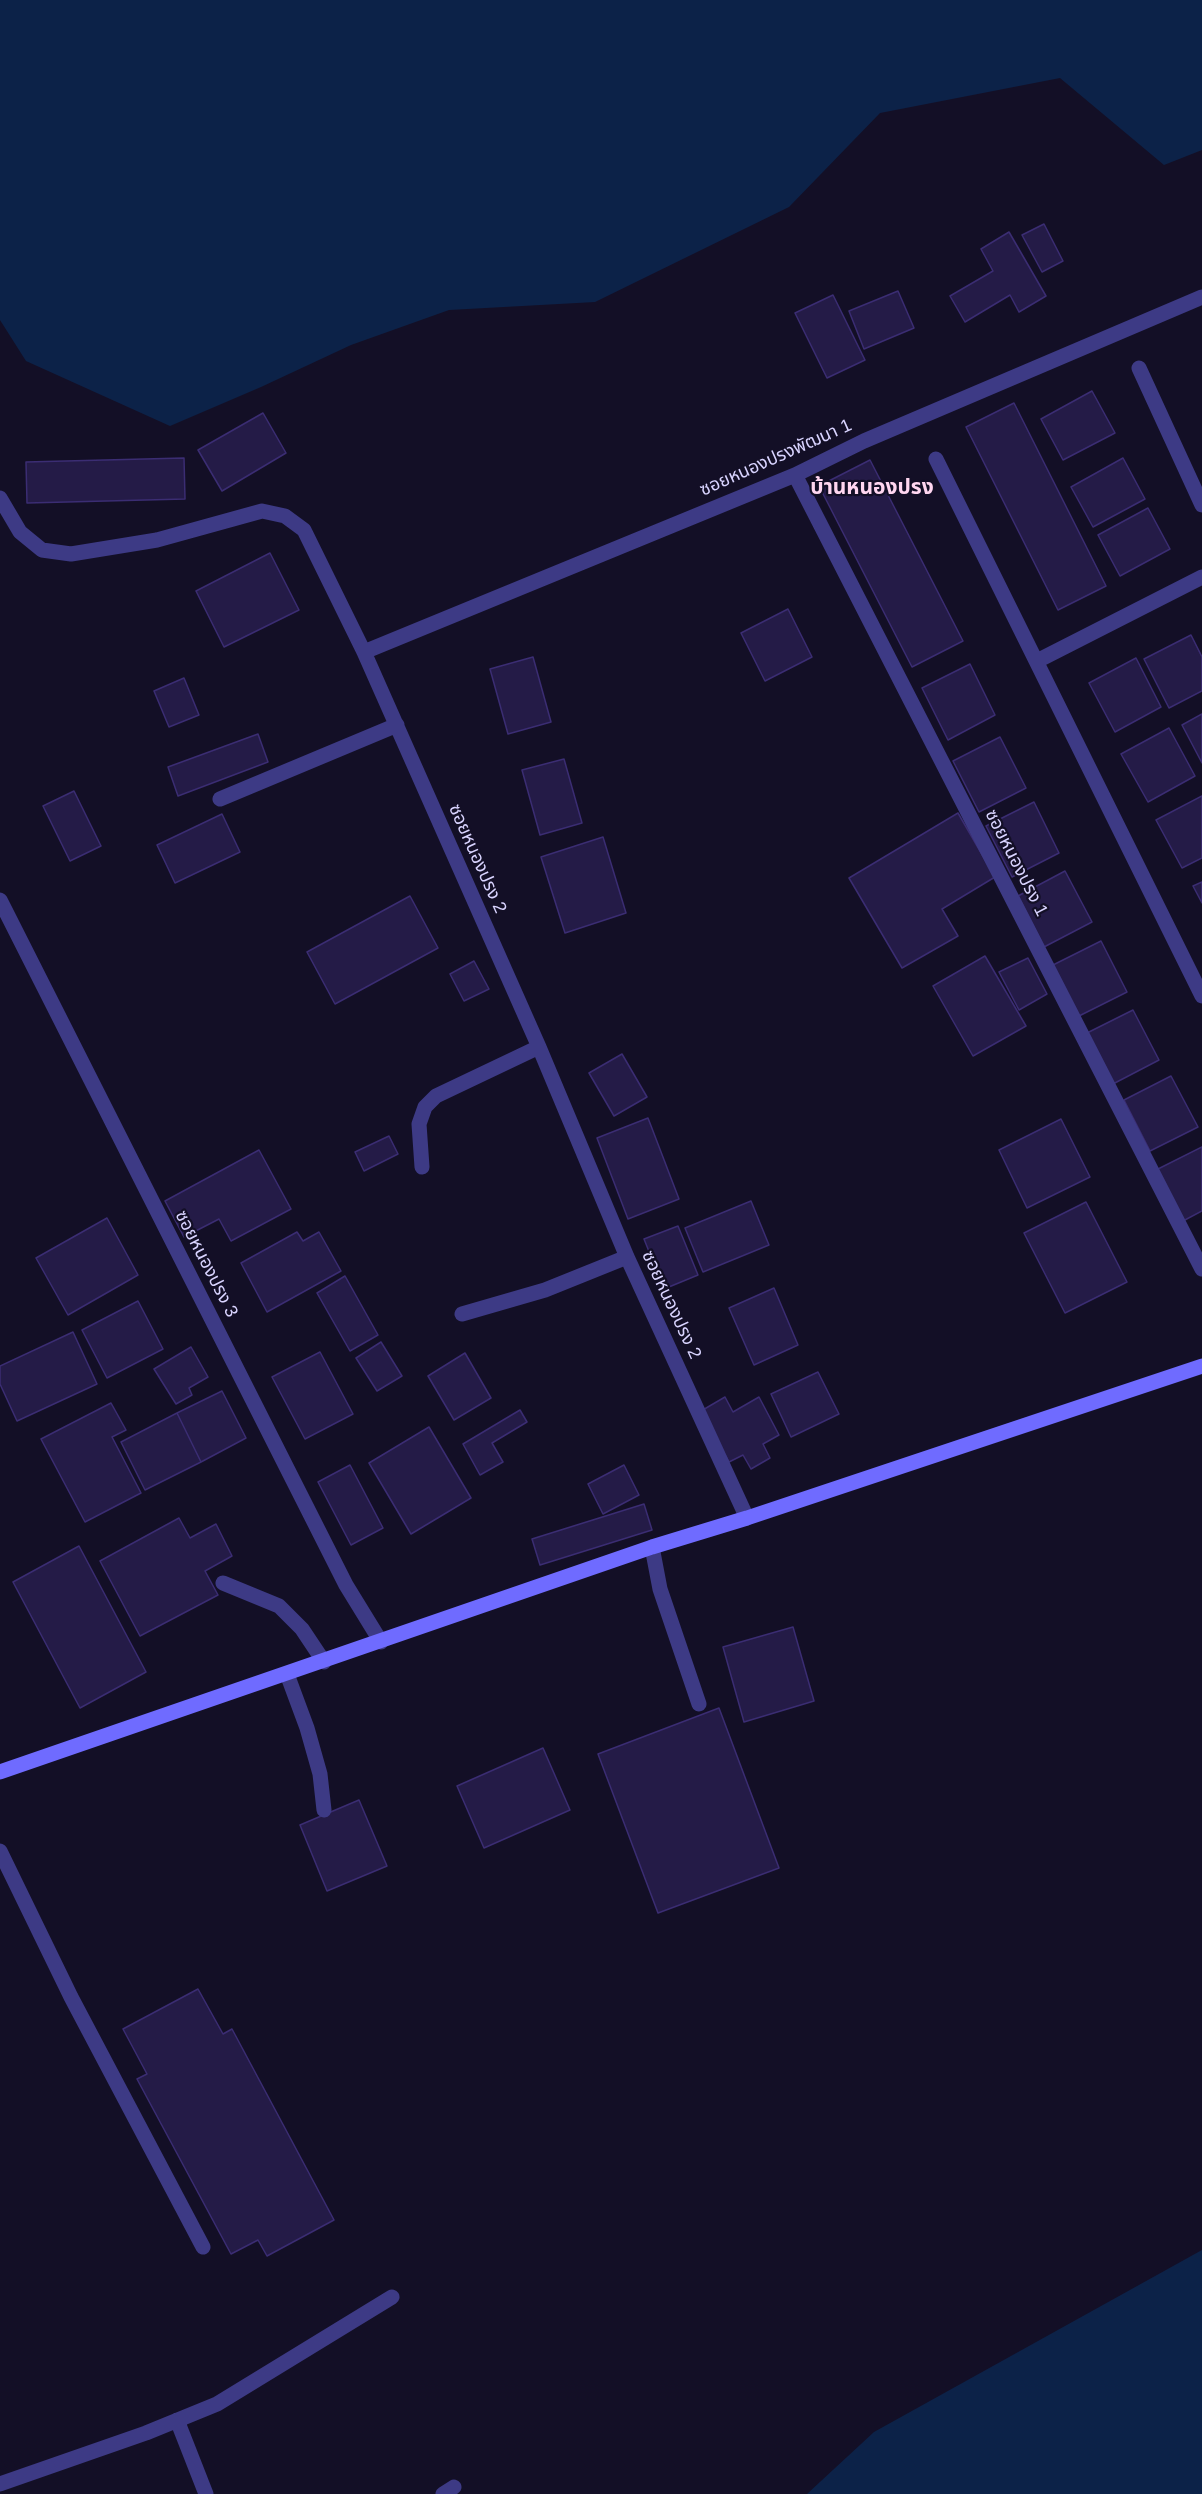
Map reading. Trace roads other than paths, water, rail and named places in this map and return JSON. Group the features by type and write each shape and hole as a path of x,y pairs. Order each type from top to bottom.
{"street":[{"name":"ซอยหนองปรงพัฒนา 1","path":"364,652 795,475 864,441 1202,297"},
{"path":"1139,368 1202,505"},
{"path":"936,459 1202,996"},
{"name":"ซอยหนองปรง 1","path":"795,475 1202,1269"},
{"name":"ซอยหนองปรง 2","path":"0,498 20,532 34,544 42,550 71,554 157,540 262,511 285,516 304,530 397,725 539,1047 627,1257 747,1518"},
{"path":"1037,661 1202,577"},
{"path":"220,799 397,725"},
{"name":"ซอยหนองปรง 3","path":"0,900 346,1585 381,1642"},
{"path":"422,1167 419,1124 425,1107 436,1096 539,1047"},
{"path":"462,1314 545,1290 627,1257"},
{"path":"0,1772 652,1547 747,1518 1202,1366"},
{"path":"652,1547 660,1589 699,1704"},
{"path":"223,1583 279,1606 302,1629 324,1662"},
{"path":"287,1674 307,1728 320,1774 324,1810"},
{"path":"0,1851 71,1997 203,2247"},
{"path":"0,2484 217,2404 392,2297"},
{"path":"177,2420 206,2494"}],"water":[{"path":"0,0 1202,0 1202,150 1164,165 1060,78 880,113 789,207 595,302 449,310 351,345 170,426 26,361 0,320"},
{"path":"1202,2250 1202,2494 807,2494 874,2432"}],"district":[{"name":"บ้านหนองปรง","path":"872,488"}]}
